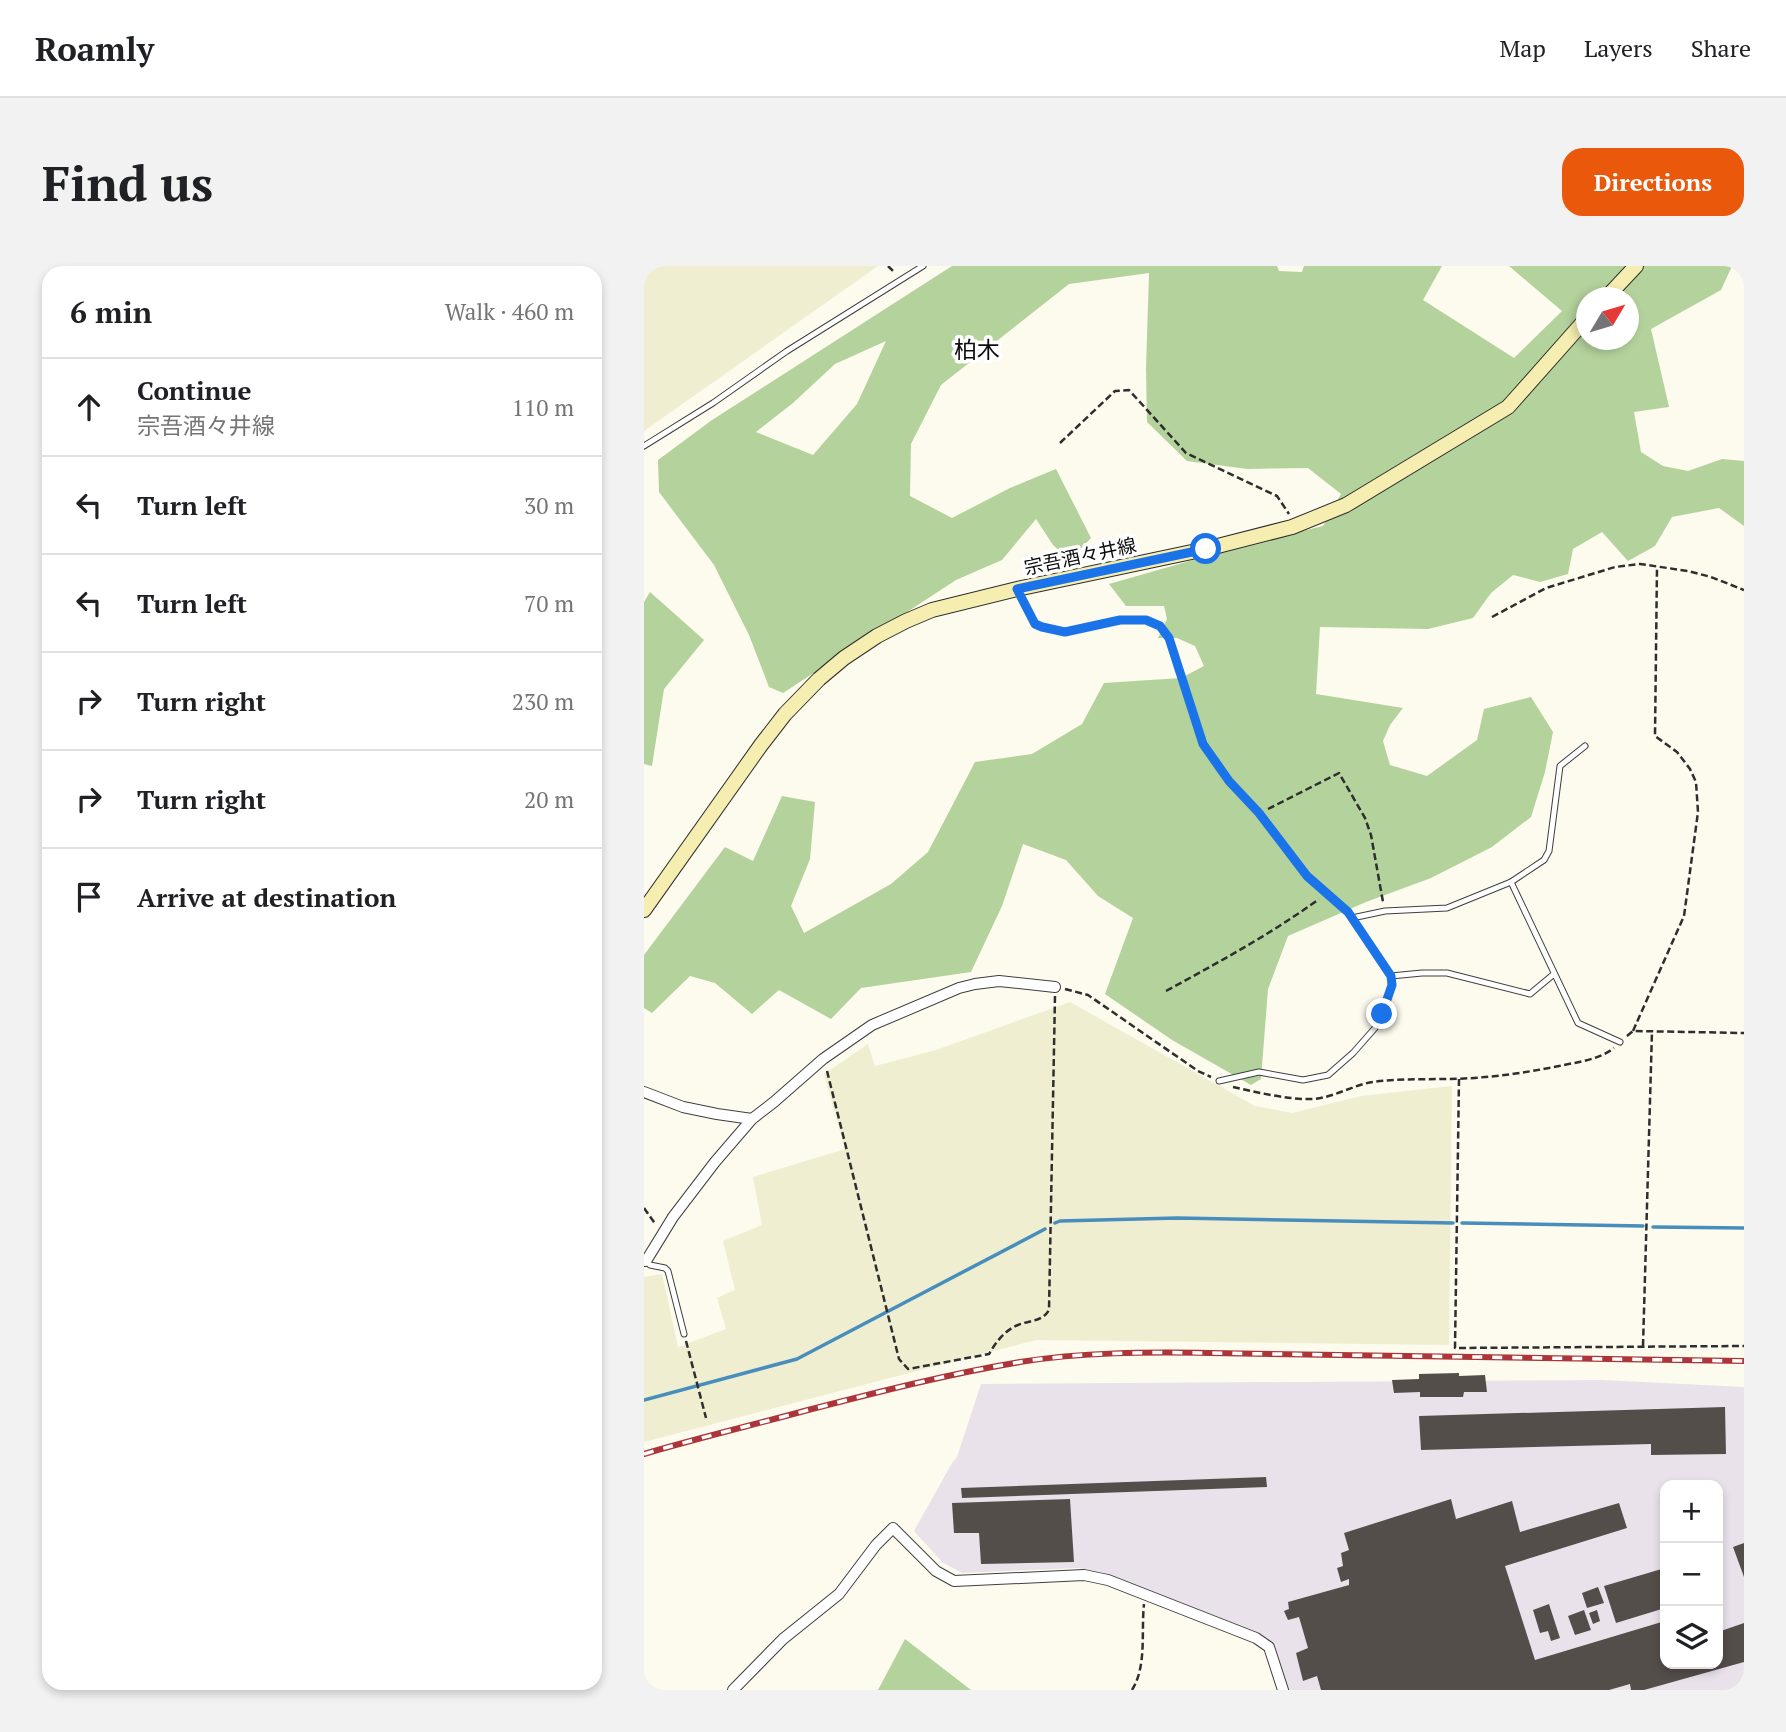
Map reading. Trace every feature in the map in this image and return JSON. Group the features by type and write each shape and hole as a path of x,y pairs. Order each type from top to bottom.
{"main road":[{"path":"1616,287 1636,266"},
{"name":"宗吾酒々井線","path":"644,910 785,714 844,658 877,636 932,610 1206,549 1296,525 1346,505 1508,407 1576,331"}],"street":[{"path":"645,1261 673,1217 715,1161 752,1119 824,1059 872,1025 958,988 975,984 999,981 1055,986"},
{"path":"644,1092 683,1107 752,1119"},
{"path":"733,1690 783,1639 839,1594 876,1545 893,1528 936,1571 954,1581 1084,1575 1108,1580 1256,1638 1269,1647 1283,1690"}],"lane":[{"path":"644,446 787,351 923,266"},
{"path":"1017,589 1035,624 1042,627 1065,632 1120,620 1146,620 1160,626 1169,638 1203,744 1229,781 1259,813 1307,876 1348,912 1391,976 1392,985 1375,1028 1353,1053 1328,1075 1303,1080 1259,1072 1219,1081"},
{"path":"1352,918 1385,911 1447,908 1511,881 1544,860 1549,850 1560,766 1585,746"},
{"path":"1511,881 1578,1023 1620,1042"},
{"path":"1391,976 1447,973 1530,994 1554,974"},
{"path":"645,1261 668,1271 684,1334"}],"path":[{"path":"1060,443 1115,391 1129,390 1186,453 1277,496 1296,525"},
{"path":"1492,617 1546,587 1615,567 1640,564 1688,571 1744,590"},
{"path":"824,1059 899,1359 908,1369 989,1354 998,1339 1016,1325 1040,1320 1049,1310 1055,986 1088,995 1198,1071 1227,1085 1310,1099 1329,1097 1355,1086 1375,1082 1485,1078 1520,1073 1585,1061 1610,1051 1633,1031 1684,916 1698,812 1696,782 1690,769 1677,752 1655,736 1657,567"},
{"path":"1259,813 1339,773 1365,818 1371,835 1385,911"},
{"path":"1166,991 1235,954 1294,918 1328,893"},
{"path":"1633,1031 1744,1033"},
{"path":"1643,1346 1651,1031"},
{"path":"1459,1079 1455,1348 1744,1346"},
{"path":"644,1208 663,1234"},
{"path":"684,1334 706,1418"},
{"path":"1132,1690 1142,1660 1146,1595"}],"shaded area":[{"path":"644,266 878,266 644,431"},
{"path":"1070,1002 1255,1106 1292,1113 1361,1096 1452,1086 1449,1345 1036,1340 644,1442 644,1277 662,1274 678,1347 726,1329 717,1298 735,1290 723,1241 762,1225 753,1177 845,1149 824,1074 868,1044 875,1066 936,1050"},
{"path":"1601,1380 1744,1387 1744,1688 1287,1690 1275,1648 1258,1633 1101,1572 1078,1568 962,1573 942,1562 914,1531 957,1457 981,1384"}],"green space":[{"path":"952,266 1277,266 1279,271 1302,272 1304,266 1442,266 1423,300 1514,358 1562,311 1509,266 1732,266 1721,290 1651,329 1669,407 1634,412 1641,452 1663,466 1688,471 1722,459 1744,461 1744,526 1719,508 1672,517 1655,546 1628,561 1602,532 1573,549 1568,574 1540,582 1513,575 1491,593 1473,618 1428,629 1320,627 1316,694 1403,708 1390,725 1383,741 1390,765 1427,776 1477,740 1484,709 1531,697 1553,732 1545,772 1531,817 1492,847 1431,878 1366,902 1288,936 1268,989 1261,1079 1251,1085 1172,1040 1105,994 1133,918 1098,896 1066,860 1023,844 1002,906 971,972 861,988 831,1019 779,990 752,1014 715,983 690,976 652,1013 644,1008 644,955 725,847 753,861 782,796 815,802 810,859 791,906 804,933 891,884 928,852 975,762 1032,754 1082,724 1104,683 1181,678 1204,666 1195,646 1177,638 1158,638 1167,619 1164,606 1126,606 1109,584 1323,526 1341,494 1308,468 1247,469 1187,461 1147,422 1149,273 1069,284 941,385 911,444 910,496 952,518 1010,488 1056,469 1091,538 1070,560 1053,545 1036,519 1002,560 956,580 783,693 769,687 749,635 714,565 659,492 658,460 712,420","holes":["886,341 857,404 813,455 756,432 793,403 835,364"]},
{"path":"650,592 704,640 664,689 652,766 644,764 644,602"},
{"path":"905,1639 971,1690 878,1690"}],"building":[{"path":"1459,1373 1459,1376 1485,1375 1487,1392 1464,1392 1463,1397 1420,1397 1420,1392 1394,1393 1392,1380 1419,1379 1419,1374"},
{"path":"1725,1407 1726,1454 1651,1455 1651,1444 1421,1450 1419,1416"},
{"path":"1266,1477 1267,1487 962,1498 961,1488"},
{"path":"1070,1499 1074,1562 981,1564 979,1533 954,1533 952,1503"},
{"path":"1451,1499 1456,1519 1512,1501 1520,1532 1619,1503 1627,1528 1505,1566 1535,1660 1660,1622 1660,1669 1719,1669 1644,1690 1631,1690 1630,1684 1609,1690 1321,1690 1317,1676 1303,1681 1296,1653 1308,1648 1299,1617 1288,1620 1284,1611 1289,1609 1288,1602 1349,1585 1349,1579 1341,1582 1337,1568 1343,1566 1341,1553 1349,1550 1344,1533"},
{"path":"1744,1543 1744,1577 1733,1547"},
{"path":"1660,1569 1660,1610 1616,1623 1604,1586"},
{"path":"1598,1587 1604,1603 1587,1608 1582,1593"},
{"path":"1549,1604 1560,1638 1551,1641 1548,1631 1540,1633 1533,1610"},
{"path":"1584,1610 1591,1630 1575,1635 1568,1616"},
{"path":"1597,1610 1600,1621 1593,1624 1589,1613"},
{"path":"1744,1623 1744,1662 1723,1668 1723,1630"}],"waterway":[{"path":"1055,1223 1177,1218 1453,1223"},
{"path":"1462,1223 1643,1226"},
{"path":"1653,1227 1744,1228"},
{"path":"644,1400 797,1359 1045,1229"}],"railway":[{"path":"644,1454 913,1384 1020,1362 1067,1356 1186,1353 1744,1361"}],"district":[{"name":"柏木","path":"977,350"}],"route":[{"path":"1206,549 1017,589 1035,624 1042,627 1065,632 1120,620 1146,620 1160,626 1169,638 1203,744 1229,781 1259,813 1307,876 1348,912 1391,976 1392,985 1382,1014"}]}
